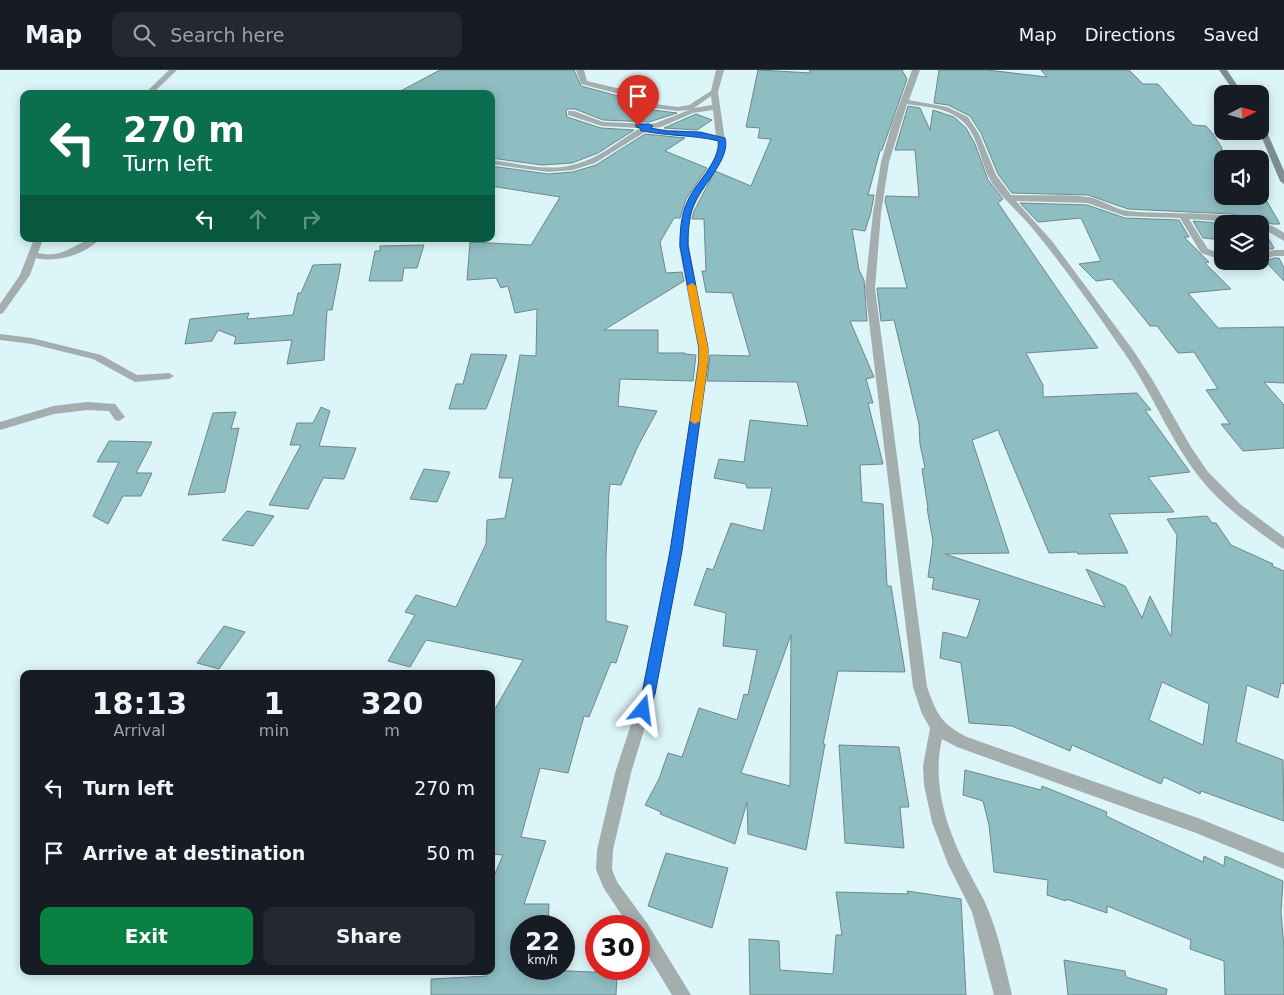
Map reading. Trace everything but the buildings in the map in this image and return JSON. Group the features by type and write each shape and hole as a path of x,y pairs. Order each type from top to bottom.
{"main road":[{"path":"1223,70 1234,85"},
{"path":"1267,140 1282,171 1284,181"}],"street":[{"path":"151,90 173,70"},
{"path":"580,70 584,82 622,92 644,105 676,109 688,108 714,92"},
{"path":"682,995 612,887 604,869 605,850 622,773 648,694 676,551 703,362 703,348 684,246 684,229 693,198 721,153 722,140 714,92 720,70"},
{"path":"916,70 885,162 877,213 870,288 920,687 933,722 943,733 962,742 1198,826 1284,861"},
{"path":"904,101 949,110 965,119 976,134 991,175 1036,227 1131,354 1195,463 1212,485 1236,509 1284,544"},
{"path":"495,163 548,170 573,168 592,161 646,128 658,125 687,112 716,107"},
{"path":"571,112 602,124 646,128 677,134 700,134 722,140"},
{"path":"1010,198 1088,200 1097,201 1119,212 1259,223 1274,229 1284,238"},
{"path":"1183,216 1204,251 1214,255"},
{"path":"0,311 25,275 37,242"},
{"path":"34,255 49,259 64,256 90,242"},
{"path":"1269,255 1284,253"},
{"path":"0,337 32,341 97,357 135,379 169,376"},
{"path":"0,426 53,410 79,406 111,407 119,417"},
{"path":"937,728 931,760 931,782 937,814 958,867 980,909 1003,995"}],"slow traffic":[{"path":"692,286 703,348 703,362 695,421"}],"route":[{"path":"638,126 649,126 643,129 681,135 700,134 722,140 721,153 693,198 684,229 684,246 703,348 703,362 676,551 648,694 643,710"}]}
